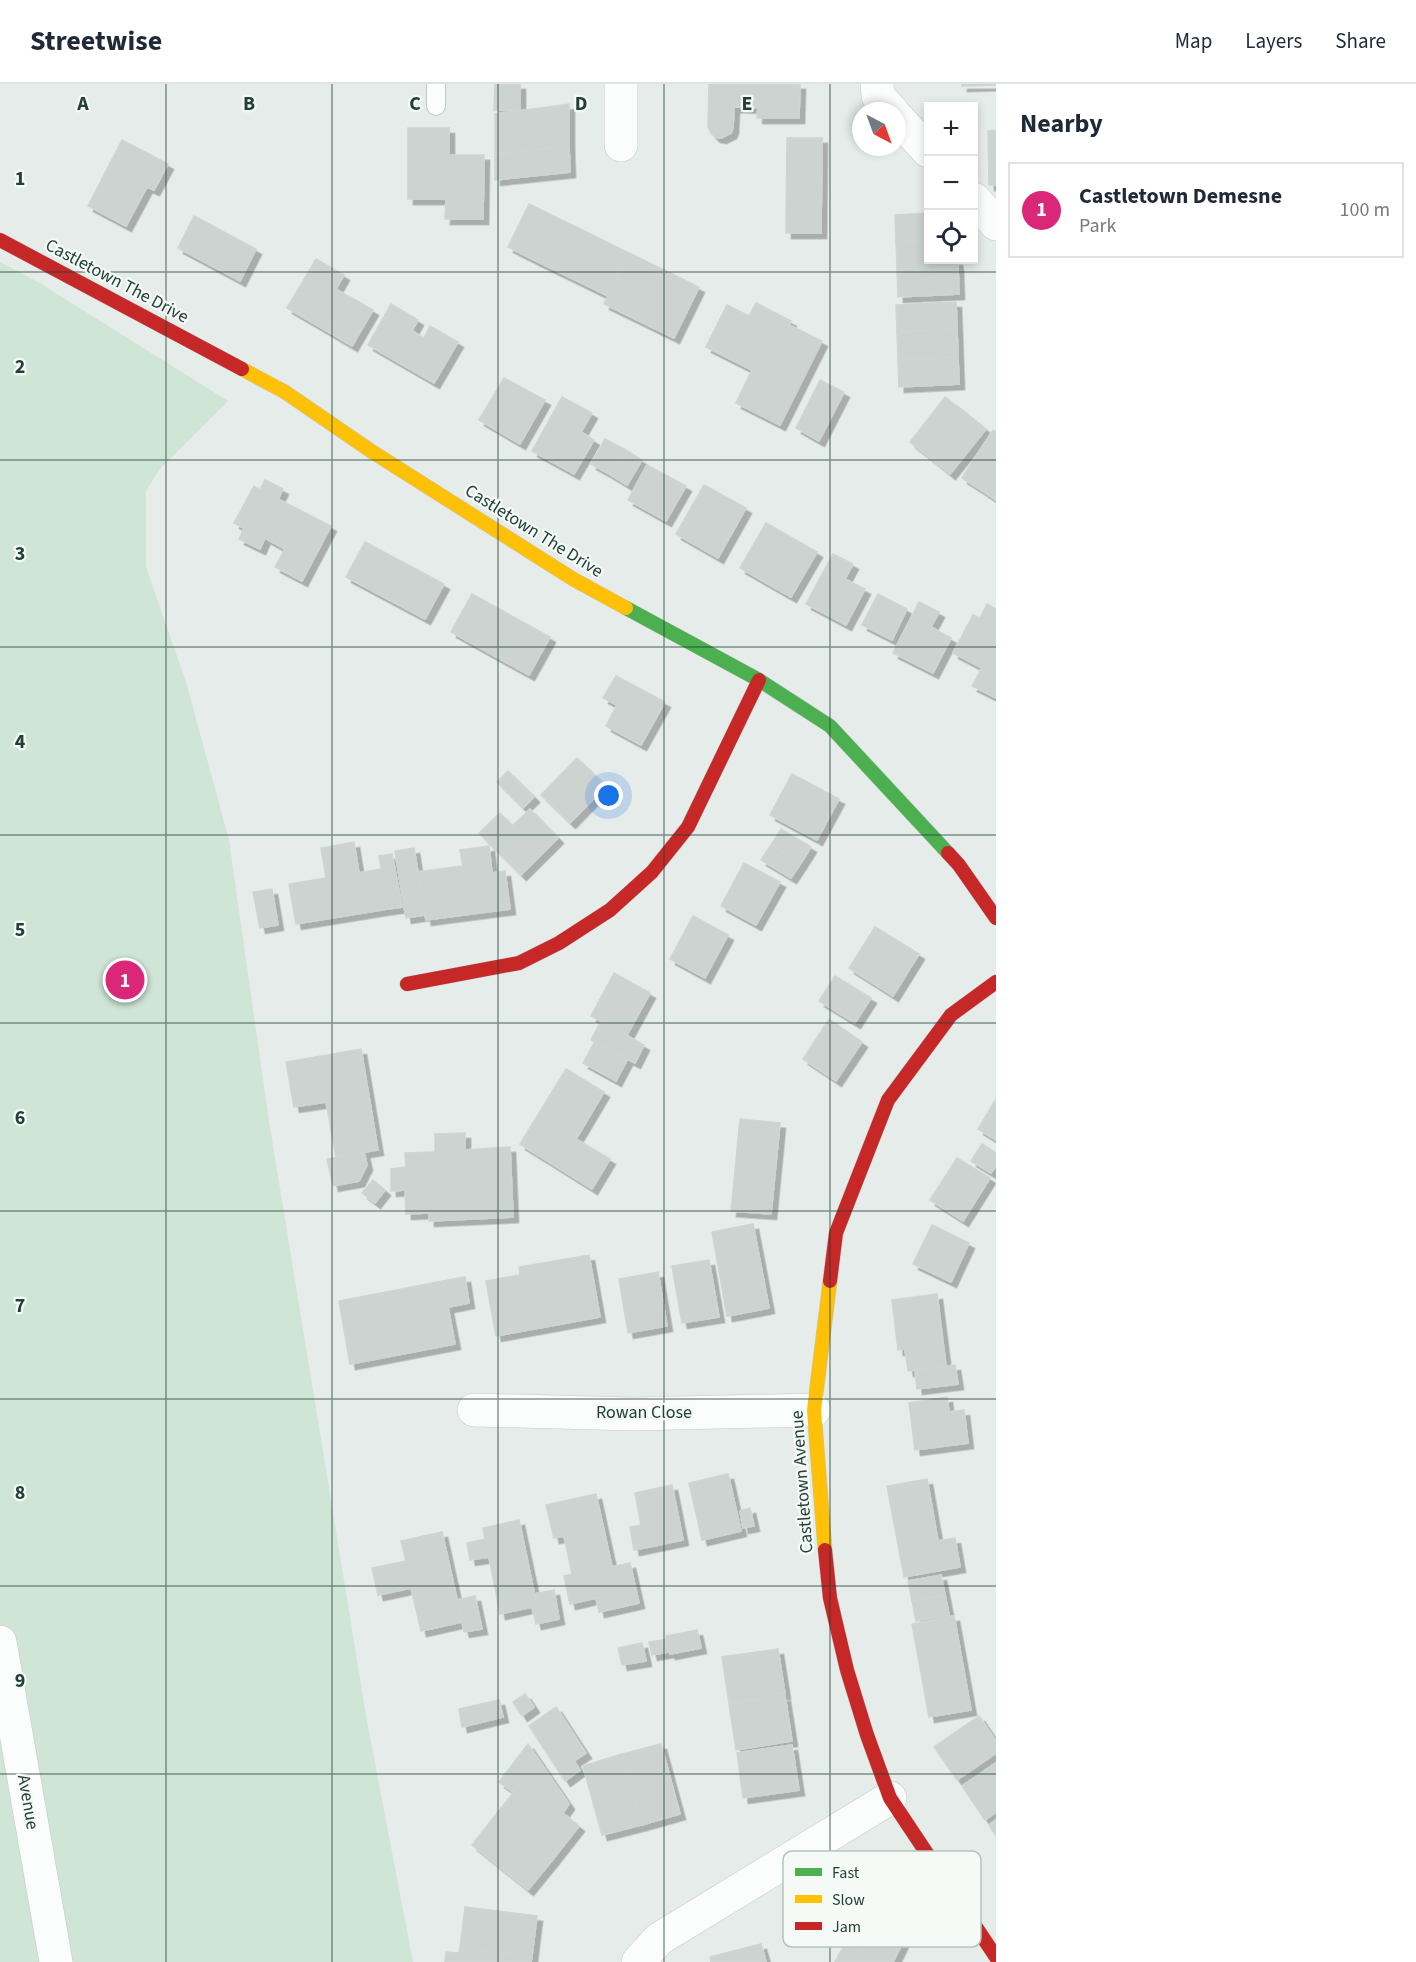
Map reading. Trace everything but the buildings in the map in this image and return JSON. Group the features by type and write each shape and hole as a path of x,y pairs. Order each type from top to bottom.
{"street":[{"path":"621,84 621,145"},
{"path":"877,84 878,96 884,102"},
{"path":"906,127 924,147"},
{"path":"978,204 996,224"},
{"name":"Castletown The Drive","path":"0,240 285,392 371,451 573,579 759,680 830,726 959,865 996,918"},
{"path":"407,984 519,963 559,943 610,910 652,872 688,827 759,680"},
{"name":"Castletown Avenue","path":"925,1851 890,1798 847,1670 830,1598 814,1410 836,1233 888,1100 951,1015 996,982"},
{"name":"Rowan Close","path":"474,1410 634,1414 814,1410"},
{"name":"Avenue","path":"0,1642 56,1962"},
{"path":"803,1851 890,1798"},
{"path":"638,1962 659,1939 783,1863"},
{"name":"Castletown Avenue","path":"981,1934 996,1957"}],"lane":[{"path":"436,84 436,106"}],"green space":[{"path":"0,262 38,282 228,401 159,470 146,491 146,567 186,682 229,840 269,1121 367,1721 413,1962 0,1962"}],"traffic: fast":[{"path":"626,608 759,680 830,726 948,853"}],"traffic: slow":[{"path":"242,369 285,392 371,451 573,579 626,608"},
{"path":"825,1550 814,1410 830,1281"}],"traffic: jam":[{"path":"0,240 242,369"},
{"path":"407,984 519,963 559,943 610,910 652,872 688,827 759,680"},
{"path":"948,853 996,918"},
{"path":"830,1281 836,1233 888,1100 951,1015 996,982"},
{"path":"825,1550 830,1598 847,1670 867,1735 890,1798 925,1851"},
{"path":"981,1934 996,1957"}],"place":[{"name":"Castletown Demesne","path":"125,980"}]}
